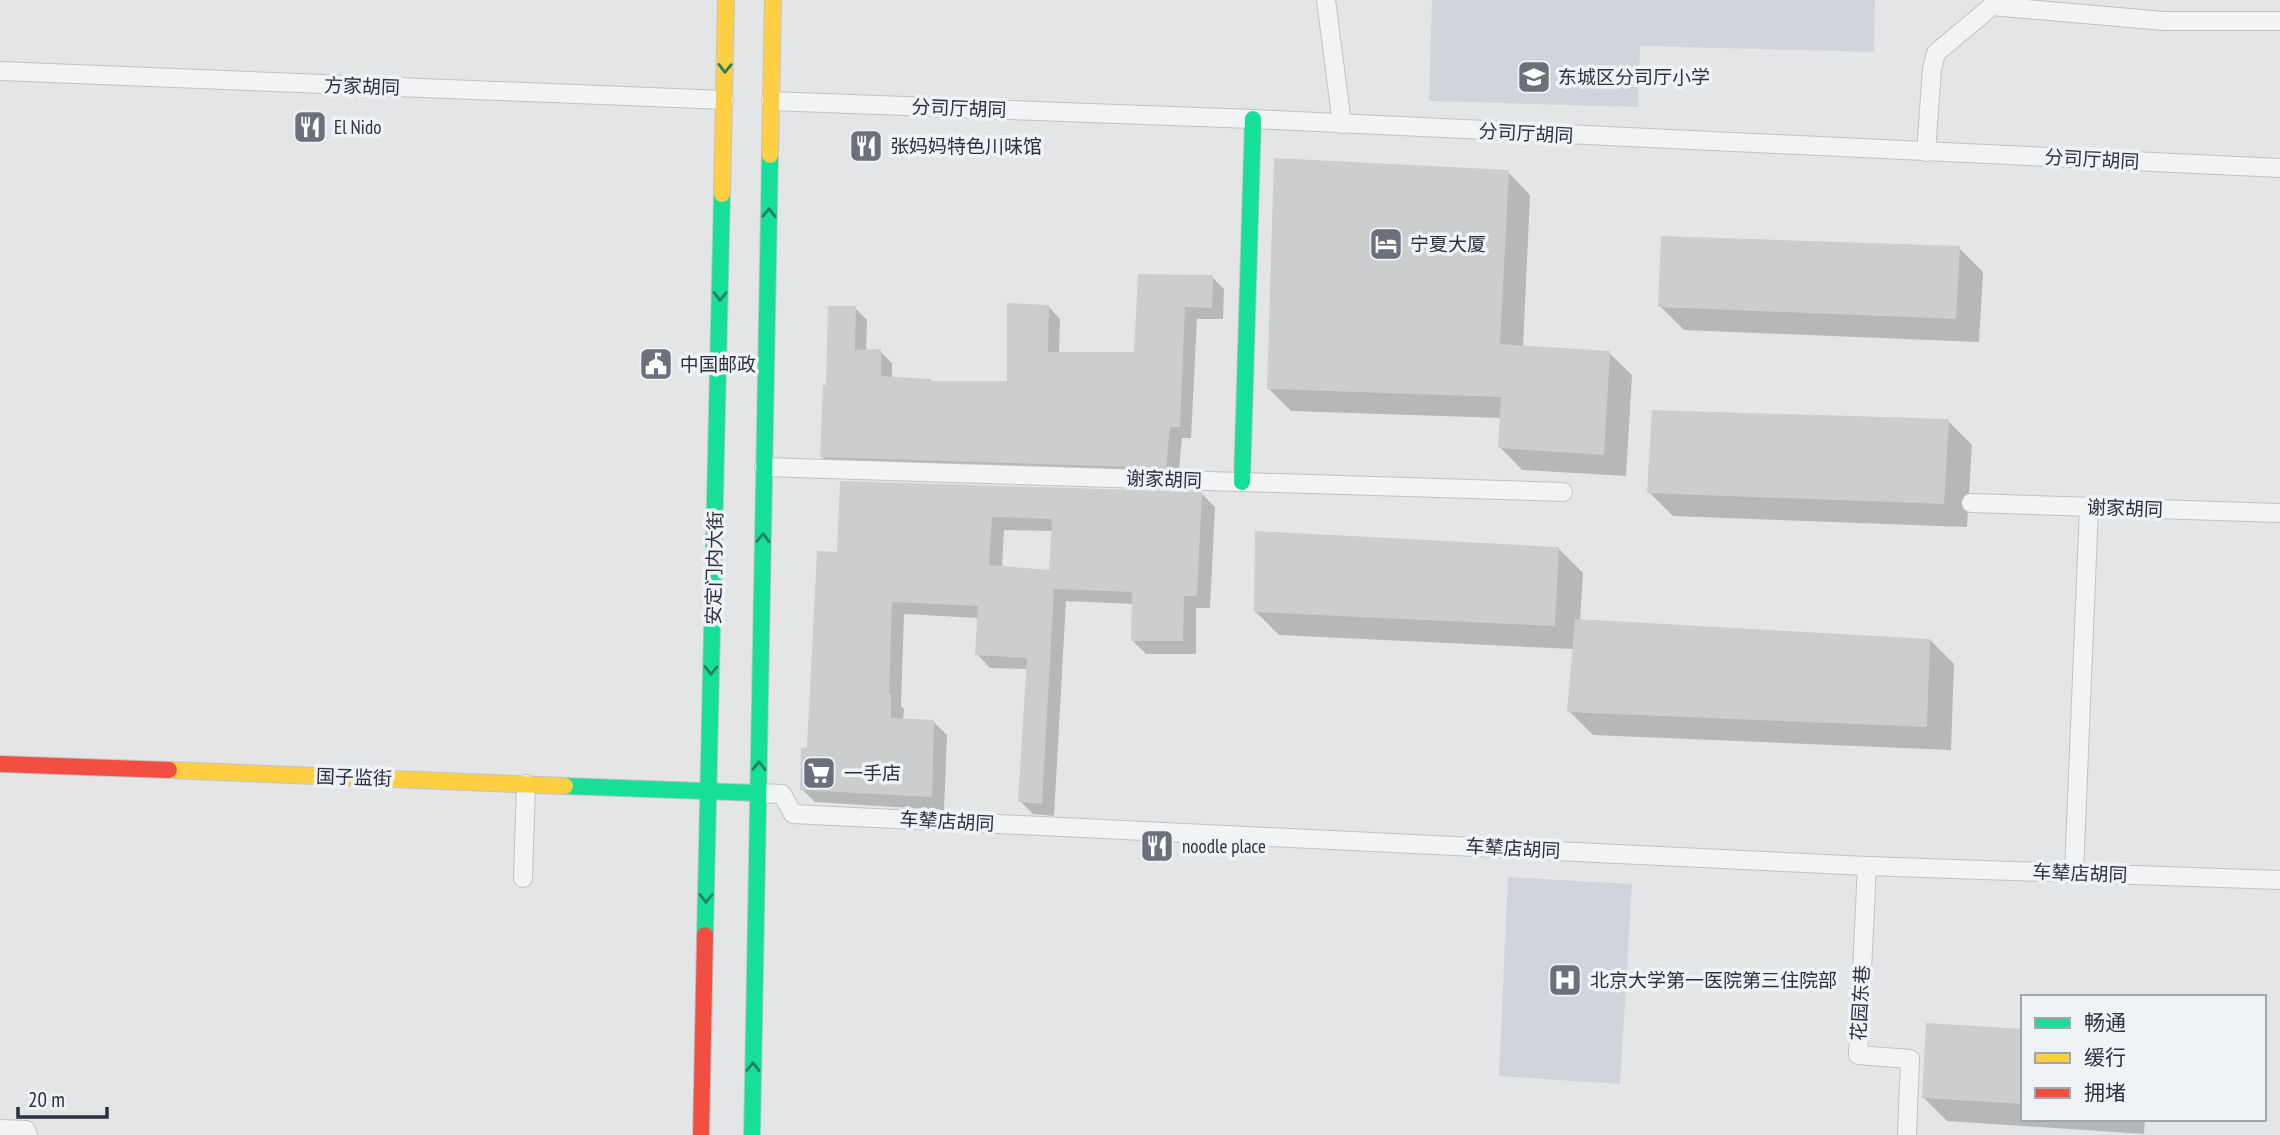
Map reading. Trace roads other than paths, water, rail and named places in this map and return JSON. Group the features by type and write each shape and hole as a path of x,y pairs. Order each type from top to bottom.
{"main road":[{"name":"安定门内大街","path":"701,1135 726,0"},
{"path":"752,1135 773,0"},
{"path":"1242,482 1253,119"},
{"name":"国子监街","path":"0,764 758,793"}],"lane":[{"path":"1326,0 1342,124"},
{"path":"1926,152 1932,69 1936,53 1992,6 2003,4 2164,21 2280,21"},
{"name":"方家胡同","path":"0,71 724,100"},
{"name":"分司厅胡同","path":"771,101 1253,119 2280,168"},
{"name":"谢家胡同","path":"764,467 1563,492"},
{"name":"谢家胡同","path":"1971,503 2280,513"},
{"path":"2074,873 2089,507"},
{"path":"523,878 526,784"},
{"name":"车辇店胡同","path":"758,793 782,794 793,814 1867,866 2280,880"},
{"name":"花园东巷","path":"1867,866 1858,1055 1910,1059 1907,1135"},
{"path":"0,1129 26,1130 28,1135"}],"place":[{"name":"东城区分司厅小学","path":"1534,77"},
{"name":"El Nido","path":"310,127"},
{"name":"张妈妈特色川味馆","path":"866,146"},
{"name":"宁夏大厦","path":"1386,244"},
{"name":"中国邮政","path":"656,364"},
{"name":"一手店","path":"819,773"},
{"name":"noodle place","path":"1157,846"},
{"name":"北京大学第一医院第三住院部","path":"1565,980"}]}
